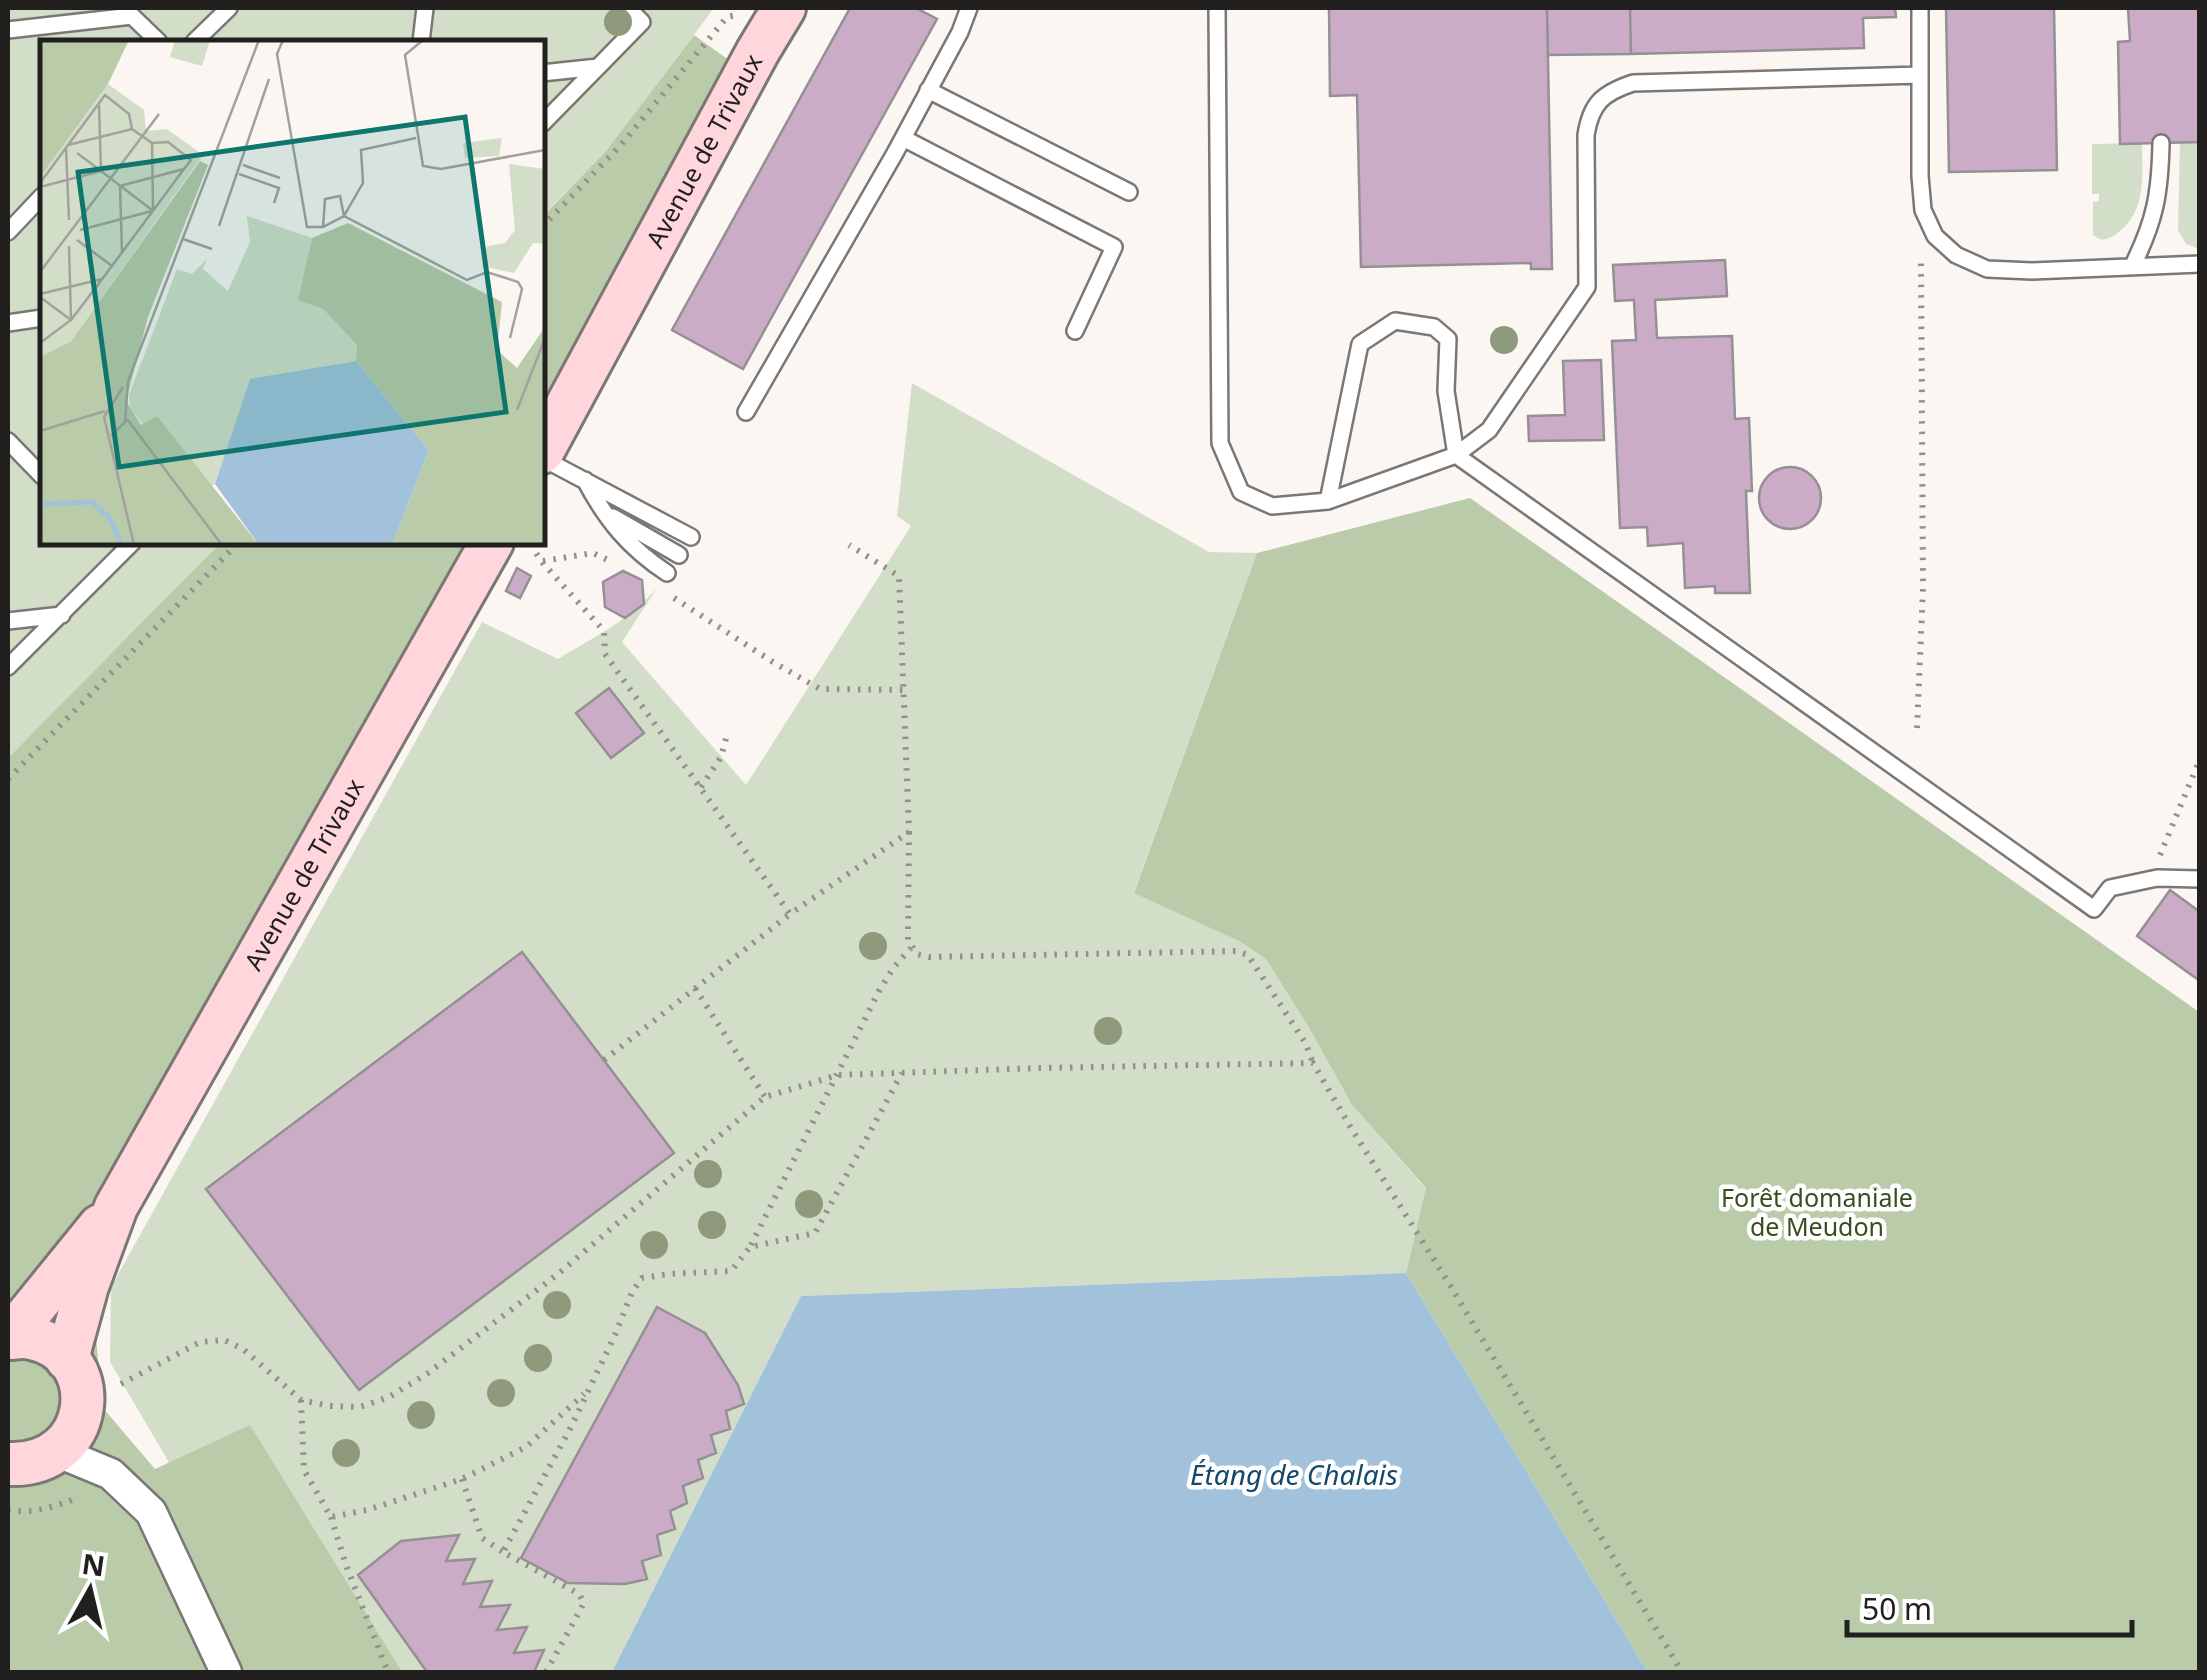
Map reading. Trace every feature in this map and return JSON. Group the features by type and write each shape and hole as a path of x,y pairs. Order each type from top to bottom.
{"main road":[{"name":"Avenue de Trivaux","path":"545,449 758,50 764,10"},
{"name":"Avenue de Trivaux","path":"47,1432 87,1286 116,1207 490,545"},
{"name":"Avenue de Trivaux","path":"8,1338 116,1207"},
{"path":"8,1338 30,1338 51,1345 47,1432"}],"street":[{"path":"47,1432 92,1432 111,1474 151,1512 226,1672"}],"lane":[{"path":"196,40 229,8"},
{"path":"421,40 425,8"},
{"path":"545,121 642,22 628,8"},
{"path":"746,412 903,138 969,8"},
{"path":"1216,8 1220,443 1242,492 1272,506 1328,501 1456,455 1489,430 1586,287 1586,135 1589,116 1599,100 1615,89 1634,83 1920,75"},
{"path":"1920,8 1920,176 1924,210 1934,236 1956,255 1988,270 2200,264"},
{"path":"8,30 129,10 157,40"},
{"path":"545,73 598,67"},
{"path":"928,90 1129,192"},
{"path":"903,138 1114,247 1074,331"},
{"path":"2132,267 2152,226 2160,184 2161,143"},
{"path":"8,232 40,198"},
{"path":"8,322 40,318"},
{"path":"1328,501 1360,344 1395,320 1434,327 1448,340 1446,391 1456,455 2094,908 2110,888 2157,878 2200,879"},
{"path":"8,441 40,474"},
{"path":"545,457 691,536"},
{"path":"585,480 600,510 641,556 667,573"},
{"path":"600,510 679,555"},
{"path":"8,667 122,546"},
{"path":"8,621 62,614"}],"path":[{"path":"545,224 619,147 727,17 764,10"},
{"path":"1917,728 1924,590 1921,252 1934,236"},
{"path":"8,780 237,545"},
{"path":"533,545 542,561 604,630 604,654 790,914"},
{"path":"849,545 899,576 911,948 929,957 1236,950 1248,956 1306,1044 1351,1128 1682,1672"},
{"path":"542,561 593,553 622,566"},
{"path":"670,596 820,689 904,690"},
{"path":"700,788 721,757 728,731"},
{"path":"2157,878 2158,860 2200,758"},
{"path":"604,1060 790,914 908,832"},
{"path":"503,1552 588,1390 632,1292 642,1278 730,1271 750,1246 878,991 911,948"},
{"path":"695,988 765,1097"},
{"path":"47,1432 109,1390 200,1342 224,1340 243,1349 301,1400 360,1408 389,1398 558,1274 765,1097 838,1075 1313,1063"},
{"path":"750,1246 814,1232 902,1072"},
{"path":"332,1517 368,1510 462,1480 526,1447 588,1390"},
{"path":"301,1400 304,1470 332,1517 346,1565 388,1672"},
{"path":"462,1480 482,1538 580,1594 584,1603 546,1672"}],"green space":[{"path":"8,8 714,8 606,151 545,213 545,40 40,40 40,545 218,545 8,758"},
{"path":"694,35 737,66 545,404 545,214 606,151"},
{"path":"2180,142 2199,142 2199,249 2186,244 2178,230"},
{"path":"2142,143 2140,194 2133,216 2115,235 2098,238 2093,235 2093,202 2099,201 2099,194 2092,194 2092,144"},
{"path":"912,383 1209,552 1257,553 1134,892 1239,941 1266,959 1352,1105 1426,1189 1406,1273 801,1296 612,1672 290,1672 110,1362 111,1287 482,622 558,659 623,619 657,588 622,642 746,785 911,526 897,516"},
{"name":"Forêt domaniale de Meudon","path":"1470,498 2199,1012 2199,1672 1648,1672 1406,1273 1426,1188 1352,1105 1266,959 1239,941 1134,893 1257,553"},
{"path":"218,545 465,545 283,865 208,1015 94,1318 103,1408 155,1469 250,1425 402,1672 8,1672 8,758"}],"water":[{"name":"Étang de Chalais","path":"1406,1273 1648,1672 612,1672 801,1296"}],"building":[{"path":"850,8 916,8 937,19 743,369 672,330"},
{"path":"1329,8 1547,8 1552,269 1531,269 1531,263 1361,267 1357,95 1330,96"},
{"path":"1547,8 1630,8 1631,54 1548,55"},
{"path":"1630,8 1895,8 1896,17 1863,18 1864,48 1631,54"},
{"path":"1946,8 2054,8 2057,170 1949,172"},
{"path":"2128,8 2200,8 2200,142 2120,144 2118,42 2130,41"},
{"path":"1725,260 1727,296 1655,300 1657,338 1732,336 1735,419 1749,418 1752,491 1746,491 1750,593 1715,593 1715,586 1685,588 1683,543 1648,546 1647,527 1620,528 1612,341 1636,340 1634,300 1615,301 1613,265"},
{"path":"1601,360 1604,440 1529,441 1528,416 1565,415 1563,361"},
{"path":"1790,467 1812,476 1821,498 1812,520 1790,529 1768,520 1759,498 1768,476"},
{"path":"517,568 531,576 520,598 506,591"},
{"path":"623,571 642,580 644,604 625,618 605,607 603,582"},
{"path":"609,688 644,733 611,758 576,713"},
{"path":"2170,890 2200,912 2200,981 2137,936"},
{"path":"522,952 674,1153 359,1390 206,1189"},
{"path":"657,1307 705,1333 738,1385 744,1404 726,1411 730,1429 711,1435 716,1453 698,1460 703,1478 683,1486 687,1503 670,1511 675,1529 657,1535 661,1555 642,1561 647,1579 625,1584 568,1583 521,1558"},
{"path":"459,1535 446,1561 475,1559 463,1584 492,1581 480,1607 510,1605 497,1630 527,1627 514,1653 544,1650 534,1672 427,1672 358,1575 401,1541"}]}
